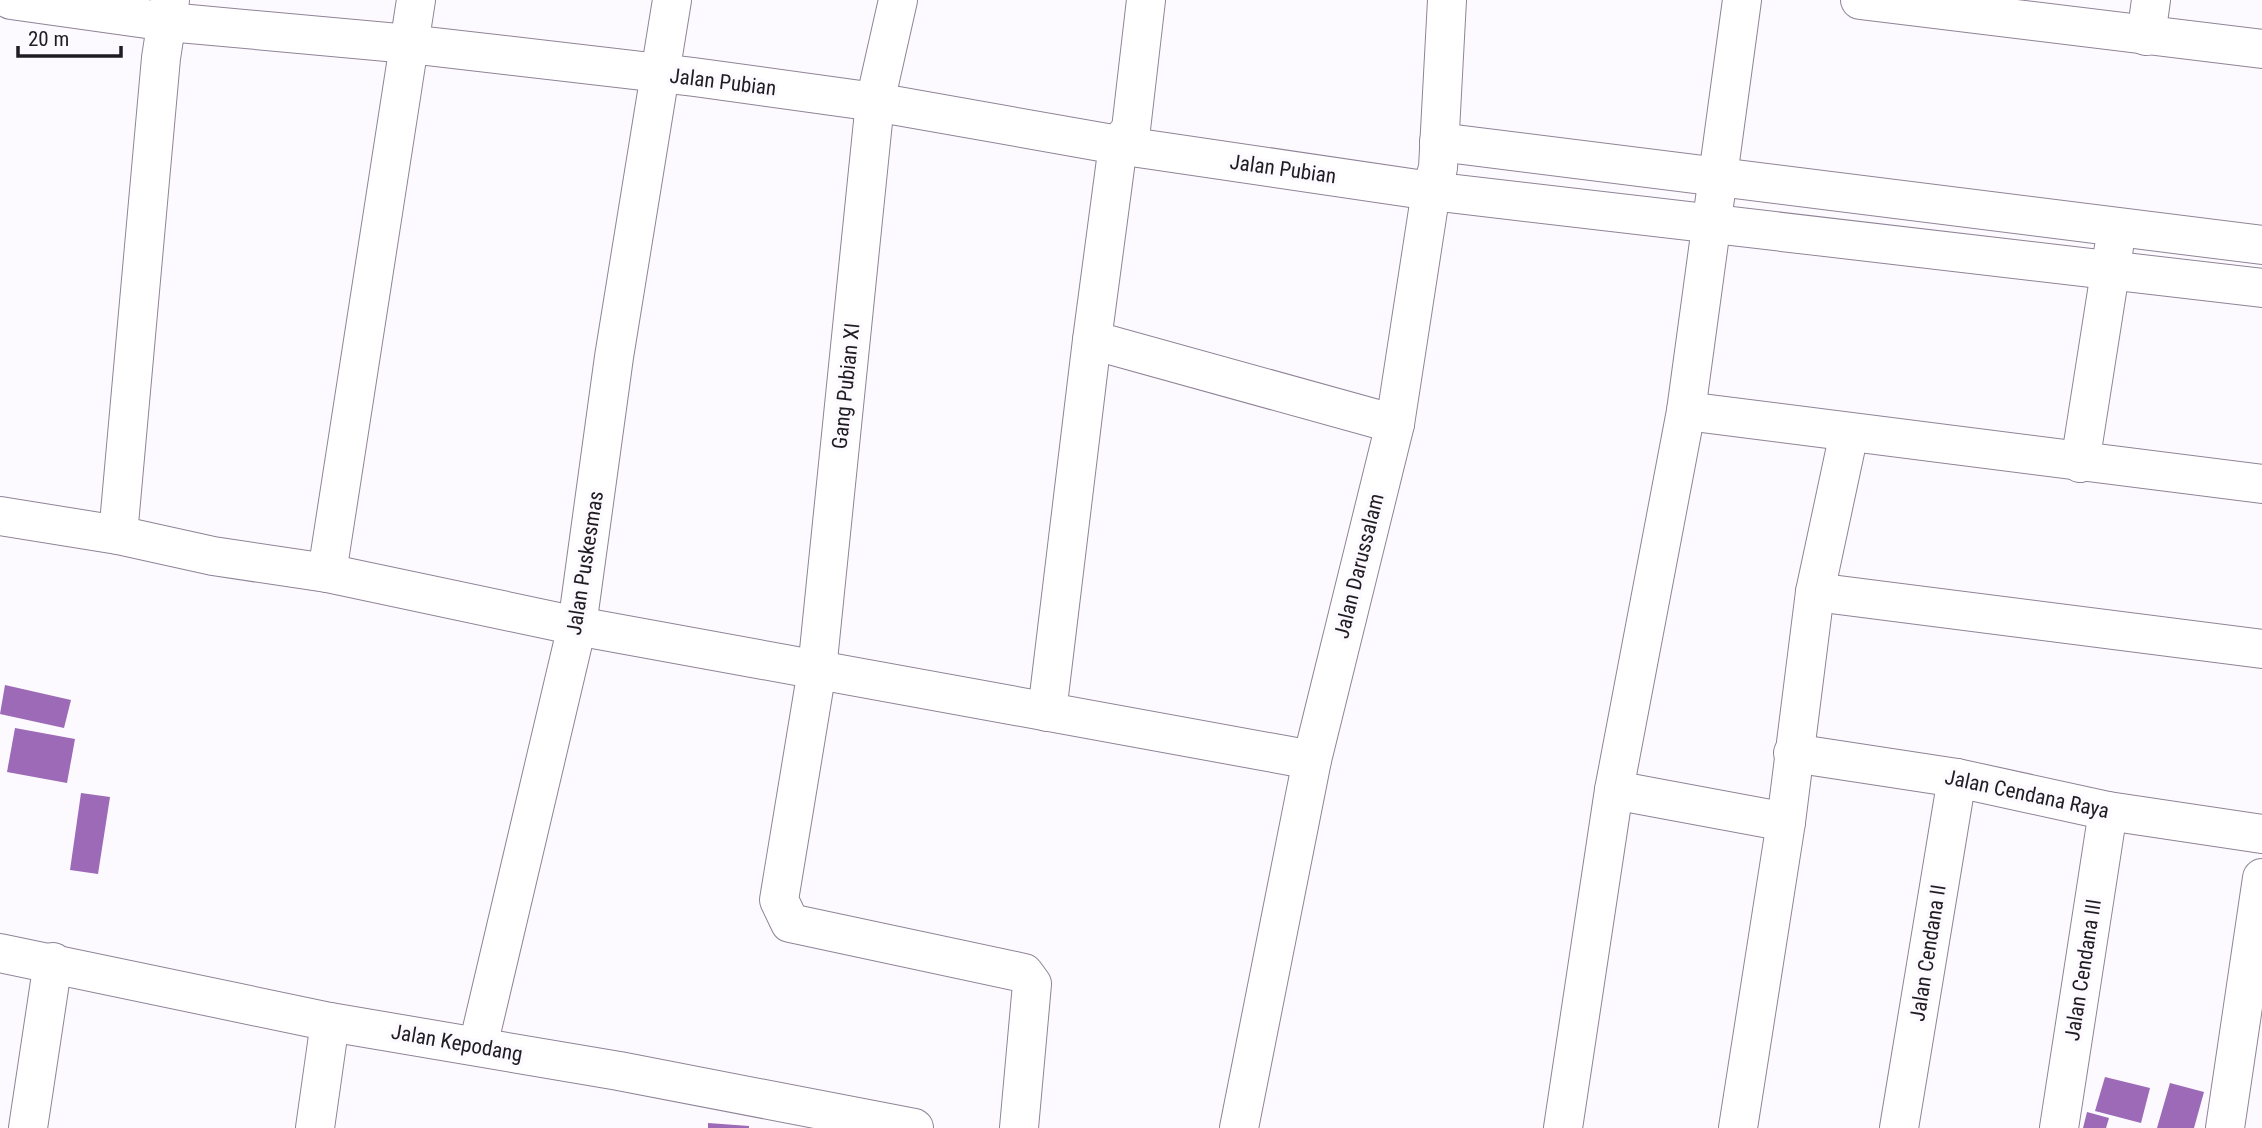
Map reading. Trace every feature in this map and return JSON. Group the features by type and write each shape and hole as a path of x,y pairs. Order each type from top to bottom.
{"street":[{"name":"Jalan Pubian","path":"11,0 169,11 875,102 1118,145 1431,191 2262,288"},
{"path":"327,573 416,0"},
{"name":"Jalan Puskesmas","path":"478,1046 577,626 614,357 672,0"},
{"name":"Gang Pubian XI","path":"898,0 875,102 817,670 780,905 790,923 1024,973 1029,977 1032,984 1019,1128"},
{"path":"1046,712 1118,145 1130,129 1146,0"},
{"name":"Jalan Darussalam","path":"1239,1128 1312,761 1395,424 1431,191 1438,168 1447,0"},
{"path":"1563,1128 1614,790 1686,411 1742,0"},
{"path":"1860,0 2148,18 2262,49"},
{"path":"118,535 161,58 169,11"},
{"path":"1439,142 2262,245"},
{"path":"2080,463 2118,227"},
{"path":"1093,340 1395,424"},
{"path":"1686,411 2262,484"},
{"path":"1738,1128 1786,822 1815,592 1849,433"},
{"path":"0,516 118,535 224,558 327,573 577,626 1312,761"},
{"path":"1815,592 2262,649"},
{"name":"Jalan Cendana Raya","path":"1793,753 1957,778 2108,811 2262,834"},
{"name":"Jalan Cendana II","path":"1899,1128 1957,778"},
{"path":"1614,790 1786,822"},
{"name":"Jalan Cendana III","path":"2059,1128 2108,811"},
{"path":"2225,1128 2262,878"},
{"name":"Jalan Kepodang","path":"0,953 330,1022 478,1046 914,1128"},
{"path":"28,1128 53,962"},
{"path":"315,1128 330,1022"}],"building":[{"path":"5,685 71,700 64,728 0,714"},
{"path":"15,728 75,739 67,783 7,772"},
{"path":"81,793 110,797 98,874 70,870"},
{"path":"2105,1077 2150,1088 2141,1123 2095,1111"},
{"path":"2170,1083 2204,1092 2194,1128 2157,1128"},
{"path":"2087,1112 2109,1118 2106,1128 2083,1128"},
{"path":"708,1123 749,1126 749,1128 708,1128"}]}
